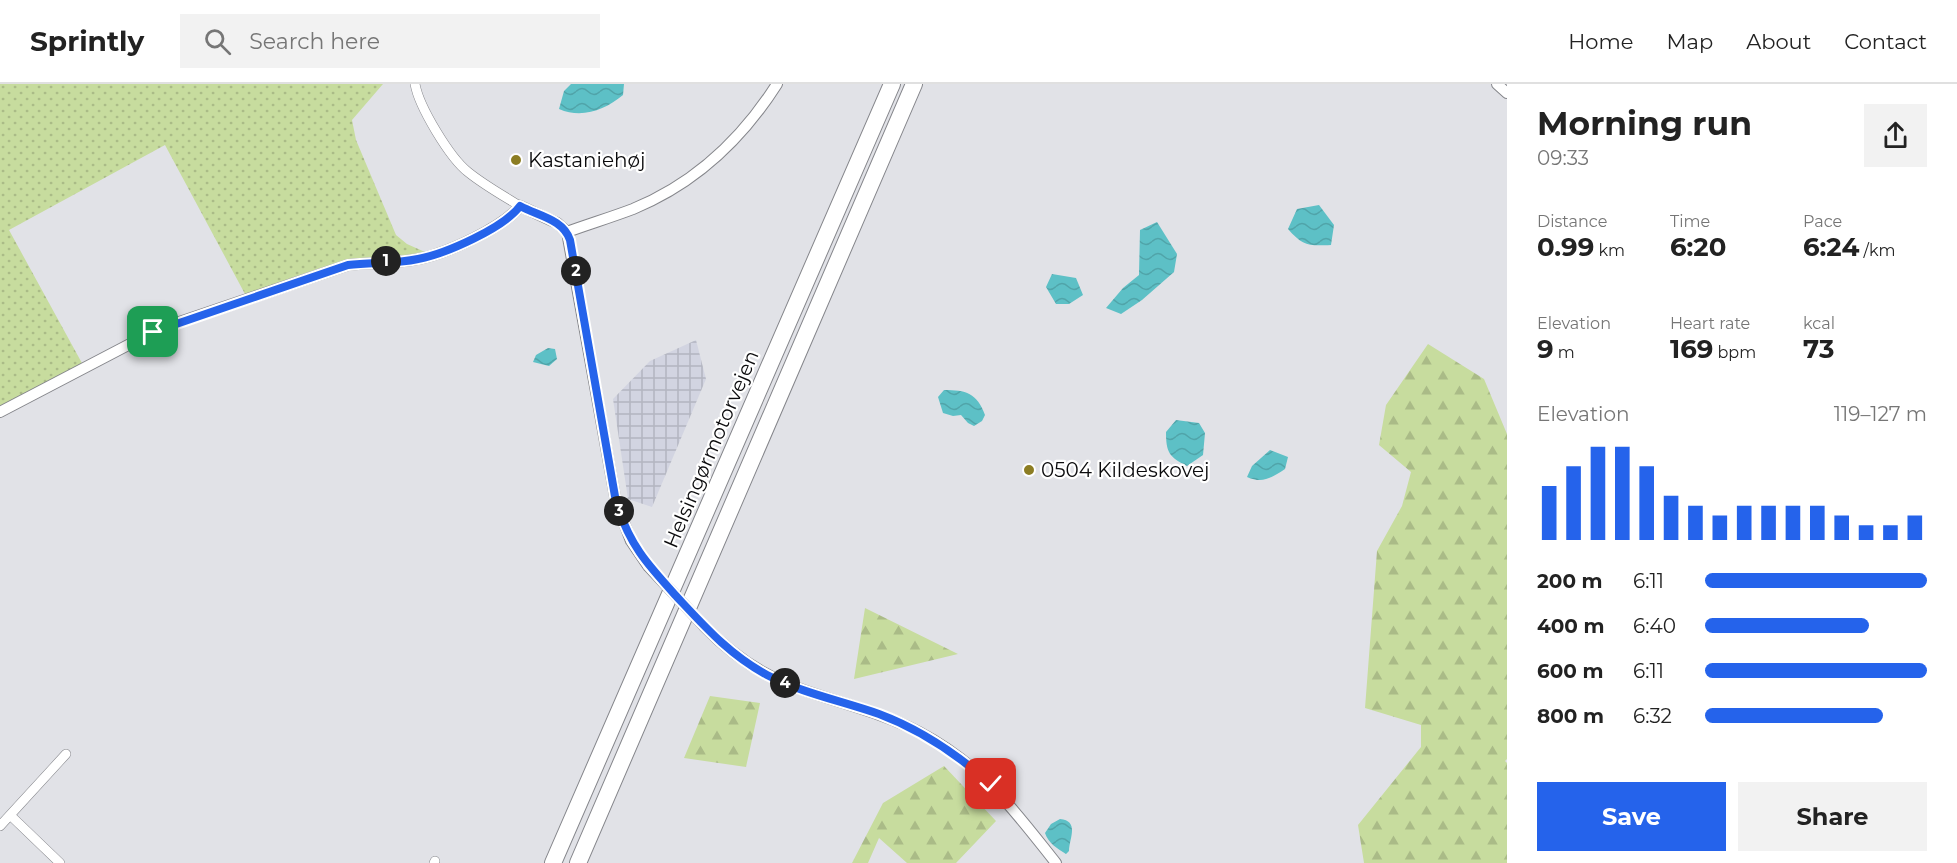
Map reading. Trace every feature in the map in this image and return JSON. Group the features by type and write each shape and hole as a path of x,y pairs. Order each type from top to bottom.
{"highway":[{"name":"Helsingørmotorvejen","path":"554,863 892,84"},
{"name":"Helsingørmotorvejen","path":"578,863 914,84"}],"street":[{"path":"415,84 424,109 466,171 520,206 557,223 567,232 616,502 625,528 648,566 722,645 768,675 790,685 882,715 938,742 991,784 1056,863"},
{"path":"567,232 633,208 664,194 693,176 721,154 740,135 777,84"},
{"path":"1497,84 1507,93"},
{"path":"0,412 153,332 348,265 415,260 432,256 505,221 520,206"},
{"path":"0,825 66,754"},
{"path":"10,815 60,863"}],"shaded area":[{"path":"696,340 706,379 652,507 628,499 613,399 650,361"}],"green space":[{"path":"0,84 383,84 352,120 356,140 396,235 407,244 425,252 339,263 245,294 165,145 9,230 83,365 0,406"},
{"path":"1428,344 1484,379 1507,434 1507,759 1505,761 1507,763 1507,863 1364,863 1358,825 1421,747 1421,725 1365,708 1377,551 1402,506 1411,472 1379,445 1386,405"},
{"path":"865,608 958,654 854,679"},
{"path":"710,696 760,703 746,767 684,758"},
{"path":"944,766 996,821 956,863 907,863 879,838 868,863 852,863 883,803"}],"water":[{"path":"571,84 624,84 623,95 601,109 585,113 568,112 559,109 564,91"},
{"path":"1319,205 1334,225 1331,245 1307,244 1288,229 1297,209"},
{"path":"1157,222 1177,254 1174,272 1142,300 1121,314 1106,308 1123,288 1139,275 1140,230"},
{"path":"1052,274 1076,278 1083,295 1069,304 1056,304 1046,287"},
{"path":"548,348 555,349 557,359 549,366 533,362 536,355"},
{"path":"944,390 965,392 974,397 985,415 982,421 974,426 961,415 953,416 943,413 938,397"},
{"path":"1176,420 1199,423 1205,433 1203,455 1187,466 1172,457 1168,449 1166,432"},
{"path":"1270,450 1288,457 1285,469 1267,479 1258,480 1247,477 1252,466"},
{"path":"1060,819 1066,820 1072,827 1069,851 1066,854 1051,843 1045,833 1051,824"}],"place":[{"name":"Kastaniehøj","path":"516,160"},
{"name":"0504 Kildeskovej","path":"1029,470"}],"route":[{"path":"153,332 348,265 415,260 432,256 505,221 520,206 557,223 567,232 570,240 616,502 631,541 645,562 722,645 747,663 790,685 882,715 916,730 938,742 991,784"}]}
